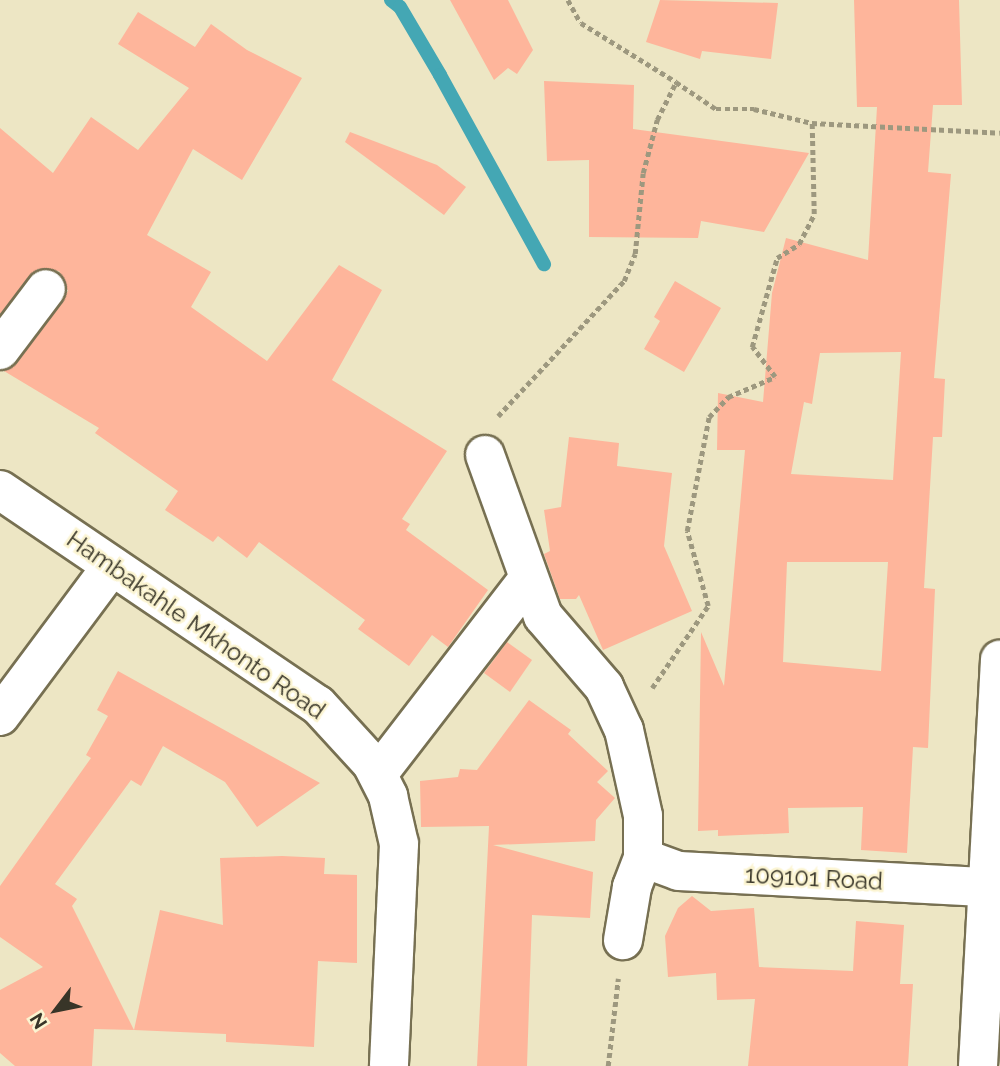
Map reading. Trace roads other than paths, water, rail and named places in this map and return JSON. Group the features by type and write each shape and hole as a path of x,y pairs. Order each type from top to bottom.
{"street":[{"path":"0,350 46,289"},
{"path":"485,455 543,616 604,687 624,730 643,816 643,858 632,887 622,940"},
{"name":"Hambakahle Mkhonto Road","path":"0,490 318,705 348,734 378,775 399,844 390,1066"},
{"path":"0,716 112,566"},
{"path":"378,775 529,578"},
{"path":"978,1066 992,876 1000,660"},
{"name":"109101 Road","path":"643,858 679,871 992,876"}],"waterway":[{"path":"391,0 400,7 440,75 544,264"}]}
